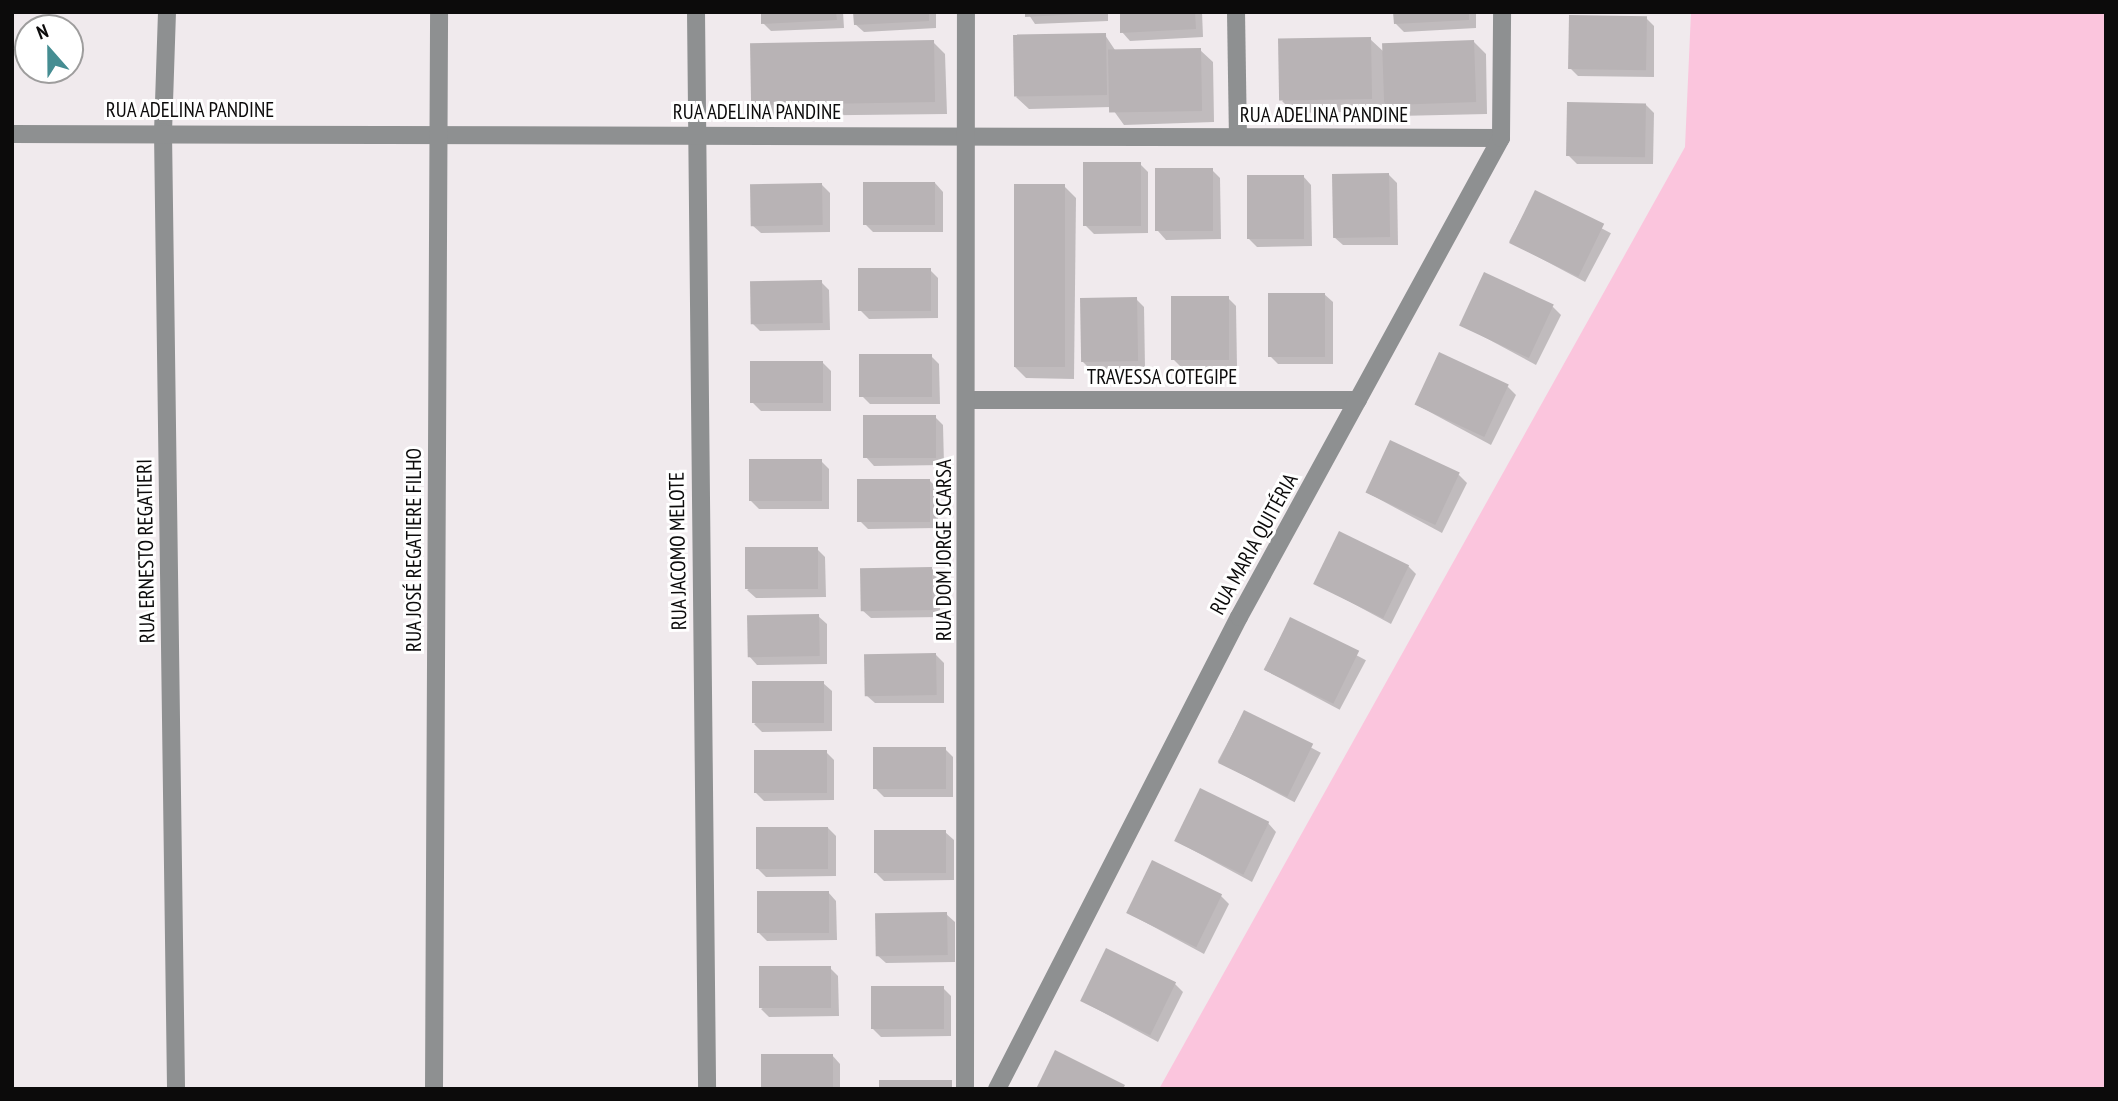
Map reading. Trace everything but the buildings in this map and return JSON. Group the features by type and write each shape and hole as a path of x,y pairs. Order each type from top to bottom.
{"street":[{"name":"RUA ERNESTO REGATIERI","path":"167,12 163,132 176,1089"},
{"name":"RUA JOSÉ REGATIERE FILHO","path":"434,1089 439,12"},
{"name":"RUA JACOMO MELOTE","path":"696,12 707,1089"},
{"name":"RUA DOM JORGE SCARSA","path":"965,1089 968,135 966,12"},
{"path":"1236,12 1238,137"},
{"name":"RUA MARIA QUITÉRIA","path":"997,1089 1239,617 1501,138 1502,12"},
{"name":"RUA ADELINA PANDINE","path":"12,134 163,132 1501,138"},
{"name":"TRAVESSA COTEGIPE","path":"967,400 1358,400"}],"shaded area":[{"path":"1691,12 2106,12 2106,1089 1159,1089 1685,147"}]}
